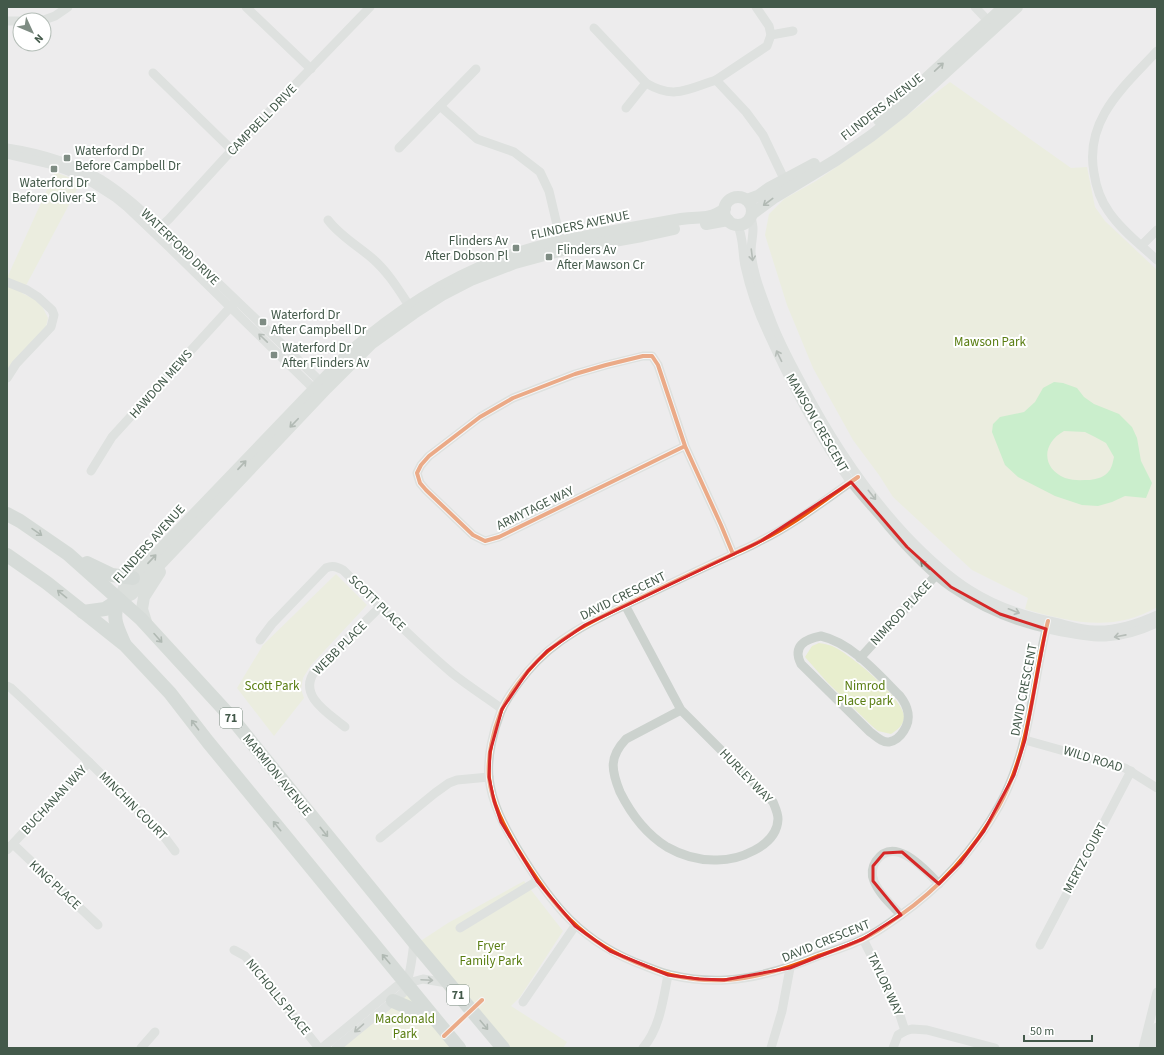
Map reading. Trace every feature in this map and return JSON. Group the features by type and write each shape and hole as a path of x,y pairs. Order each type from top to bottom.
{"highway":[{"name":"MARMION AVENUE","path":"7,514 20,521 68,554 146,625 230,716 447,983 503,1048"},
{"path":"68,554 104,572 117,576 133,578"},
{"name":"71","path":"7,555 48,583 125,646 170,693 208,742 459,1048"},
{"path":"84,612 105,609 119,600"},
{"path":"119,600 115,611 115,617 125,646"},
{"path":"393,1001 421,1012 437,1022"}],"main road":[{"name":"FLINDERS AVENUE","path":"751,215 774,197 787,184 865,140 903,112 991,24 1004,7"},
{"name":"FLINDERS AVENUE","path":"991,24 1016,7"},
{"name":"FLINDERS AVENUE","path":"747,200 758,196 769,188 787,184"},
{"path":"740,197 747,200 751,206 751,215 745,223 730,218 726,204 732,198 740,197"},
{"name":"FLINDERS AVENUE","path":"119,600 124,588 133,578 321,388 412,309 471,280 562,245 642,236 686,226 704,225 730,218"},
{"name":"FLINDERS AVENUE","path":"119,600 132,594 205,517 321,388"},
{"path":"146,625 142,609 144,597 161,571 183,547 205,517"}],"street":[{"path":"52,16 68,7"},
{"path":"246,7 311,69"},
{"name":"CAMPBELL DRIVE","path":"157,231 232,150 370,7"},
{"path":"594,28 646,83 666,92 675,92 716,80 767,46 771,35 769,26 756,7"},
{"path":"975,7 991,24"},
{"path":"771,35 793,31"},
{"path":"1157,51 1104,112 1093,141 1092,156 1095,178 1102,200 1110,213 1122,228 1157,260"},
{"path":"399,148 476,69"},
{"path":"153,73 232,150"},
{"path":"716,80 736,100 760,131 787,184"},
{"path":"626,108 646,83"},
{"path":"440,106 477,139 514,152 540,172 550,191 562,245"},
{"name":"WATERFORD DRIVE","path":"7,148 23,150 58,160 87,172 119,192 157,231 321,388"},
{"name":"WATERFORD DRIVE","path":"7,154 50,164 88,180 127,207 157,231"},
{"name":"MAWSON CRESCENT","path":"751,215 753,228 751,252 755,273 776,332 821,421 854,480"},
{"name":"MAWSON CRESCENT","path":"730,218 740,230 743,258 749,281 768,332 793,385 817,428 854,480 918,547 939,572 992,602 1078,636 1098,638 1129,634 1157,623"},
{"path":"328,220 338,232 383,268 412,309"},
{"path":"1142,245 1157,230"},
{"path":"7,282 27,290 38,297 46,303 54,315 51,327 16,364 7,378"},
{"name":"HAWDON MEWS","path":"91,471 112,438 233,304"},
{"name":"ARMYTAGE WAY","path":"685,446 499,537 485,541 473,535 426,490 420,483 417,473 421,465 429,456 480,417 513,398 575,374 643,356 652,356 658,365 685,446 722,525 733,554"},
{"name":"DAVID CRESCENT","path":"854,480 761,541 625,605 585,625 562,639 547,651 528,671 502,709 490,752 489,777 494,801 501,822 537,881 575,926 594,941 632,962 668,975 699,979 724,980 790,968 864,939 880,930 922,900 960,863 999,806 1014,775 1025,740 1047,625"},
{"name":"SCOTT PLACE","path":"260,640 272,624 323,571 330,566 338,567 343,570 380,607 454,675 502,709"},
{"name":"NIMROD PLACE","path":"860,658 939,572"},
{"name":"HURLEY WAY","path":"625,605 681,710 773,802 778,818 776,828 765,843 751,852 739,857 714,860 683,854 669,848 657,840 644,828 633,815 623,798 613,772 612,763 619,746 626,739 681,710"},
{"name":"WEBB PLACE","path":"345,727 327,713 309,693 310,680 315,671 380,607"},
{"name":"MAWSON CRESCENT","path":"1047,625 1102,630 1127,627 1157,615"},
{"name":"NIMROD PLACE","path":"821,636 837,642 860,658 900,696 905,703 909,720 902,734 895,740 889,742 882,740 870,732 801,664 798,649 802,643 821,636"},
{"name":"BUCHANAN WAY","path":"7,686 11,688 89,762 10,847"},
{"name":"WILD ROAD","path":"1025,740 1125,768 1157,788"},
{"name":"MINCHIN COURT","path":"89,762 163,835 175,851"},
{"name":"MERTZ COURT","path":"1040,945 1131,771"},
{"path":"380,838 449,783 457,780 489,777"},
{"name":"KING PLACE","path":"10,847 98,925"},
{"path":"901,915 878,889 873,881 873,866 877,859 884,854 893,851 902,852 912,858 939,884"},
{"path":"460,928 537,881"},
{"path":"523,1002 575,926"},
{"name":"TAYLOR WAY","path":"864,939 898,1009 905,1031"},
{"path":"336,1048 403,993 407,984 414,942"},
{"name":"NICHOLLS PLACE","path":"234,950 245,956 319,1048"},
{"path":"771,1048 782,1011 790,968"},
{"path":"643,1048 651,1037 658,1020 668,975"},
{"path":"322,1048 397,986 423,979 447,983"},
{"path":"1151,1048 1155,1028 1157,992"},
{"path":"1143,1048 1155,1028"},
{"name":"TAYLOR WAY","path":"893,1048 898,1035 905,1031 920,1029 995,1048"},
{"path":"141,1048 155,1032"}],"highlighted area":[{"path":"851,482 907,547 951,587 1000,614 1046,629 1025,740 1014,775 984,831 960,863 939,884 902,852 884,853 873,866 873,881 901,915 863,939 790,968 724,980 699,979 668,975 610,951 575,926 537,881 501,822 494,801 489,777 490,752 502,709 528,671 547,651 585,625 761,541"}],"green space":[{"name":"Mawson Park","path":"950,82 1071,168 1087,167 1095,207 1105,221 1157,270 1157,607 1141,615 1124,620 1091,623 1042,614 1025,609 1028,598 972,570 893,497 853,440 813,368 787,305 765,235 769,214 784,199 816,181 874,141"},
{"path":"55,172 81,182 22,293 40,302 48,318 44,336 7,369 7,278"},
{"name":"Scott Park","path":"336,574 367,605 311,665 303,678 301,689 304,698 274,736 237,688 263,645"},
{"name":"Nimrod Place park","path":"819,643 832,646 844,653 865,669 887,690 902,709 904,720 898,729 891,734 878,731 827,682 805,657 812,646"},
{"name":"Fryer Family Park","path":"524,881 563,931 520,997 511,1006 567,1042 563,1048 508,1048 419,942 448,923"},
{"name":"Macdonald Park","path":"406,992 451,1048 343,1048"}],"shaded area":[{"path":"1054,382 1063,383 1077,388 1084,397 1094,404 1119,414 1132,427 1137,438 1141,461 1152,483 1146,498 1125,496 1098,506 1082,505 1055,496 1018,477 1005,465 992,432 993,424 1000,417 1024,412 1035,402 1043,388","holes":["1064,431 1085,432 1106,443 1114,457 1111,468 1105,475 1090,480 1071,480 1057,474 1048,462 1048,449 1052,442"]}],"cycle path":[{"path":"685,446 499,537 485,541 473,535 426,490 420,483 417,473 421,465 429,456 480,417 513,398 575,374 643,356 652,356 658,365 685,446 733,554"},
{"path":"858,477 798,519 773,534 606,614 578,630 551,648 539,659 520,680 506,701 495,727 489,761 489,778 496,806 512,840 542,887 570,919 585,933 603,946 623,957 661,972 691,979 719,980 738,979 762,975 785,968 852,944 868,937 886,926 914,906 955,868 978,839 999,806 1010,784 1024,739 1048,621"},
{"path":"444,1036 482,1000"}],"place":[{"name":"Waterford Dr Before Campbell Dr","path":"67,158"},
{"name":"Waterford Dr Before Oliver St","path":"54,169"},
{"name":"Flinders Av After Dobson Pl","path":"516,248"},
{"name":"Flinders Av After Mawson Cr","path":"549,257"},
{"name":"Waterford Dr After Campbell Dr","path":"263,322"},
{"name":"Waterford Dr After Flinders Av","path":"274,355"}]}
